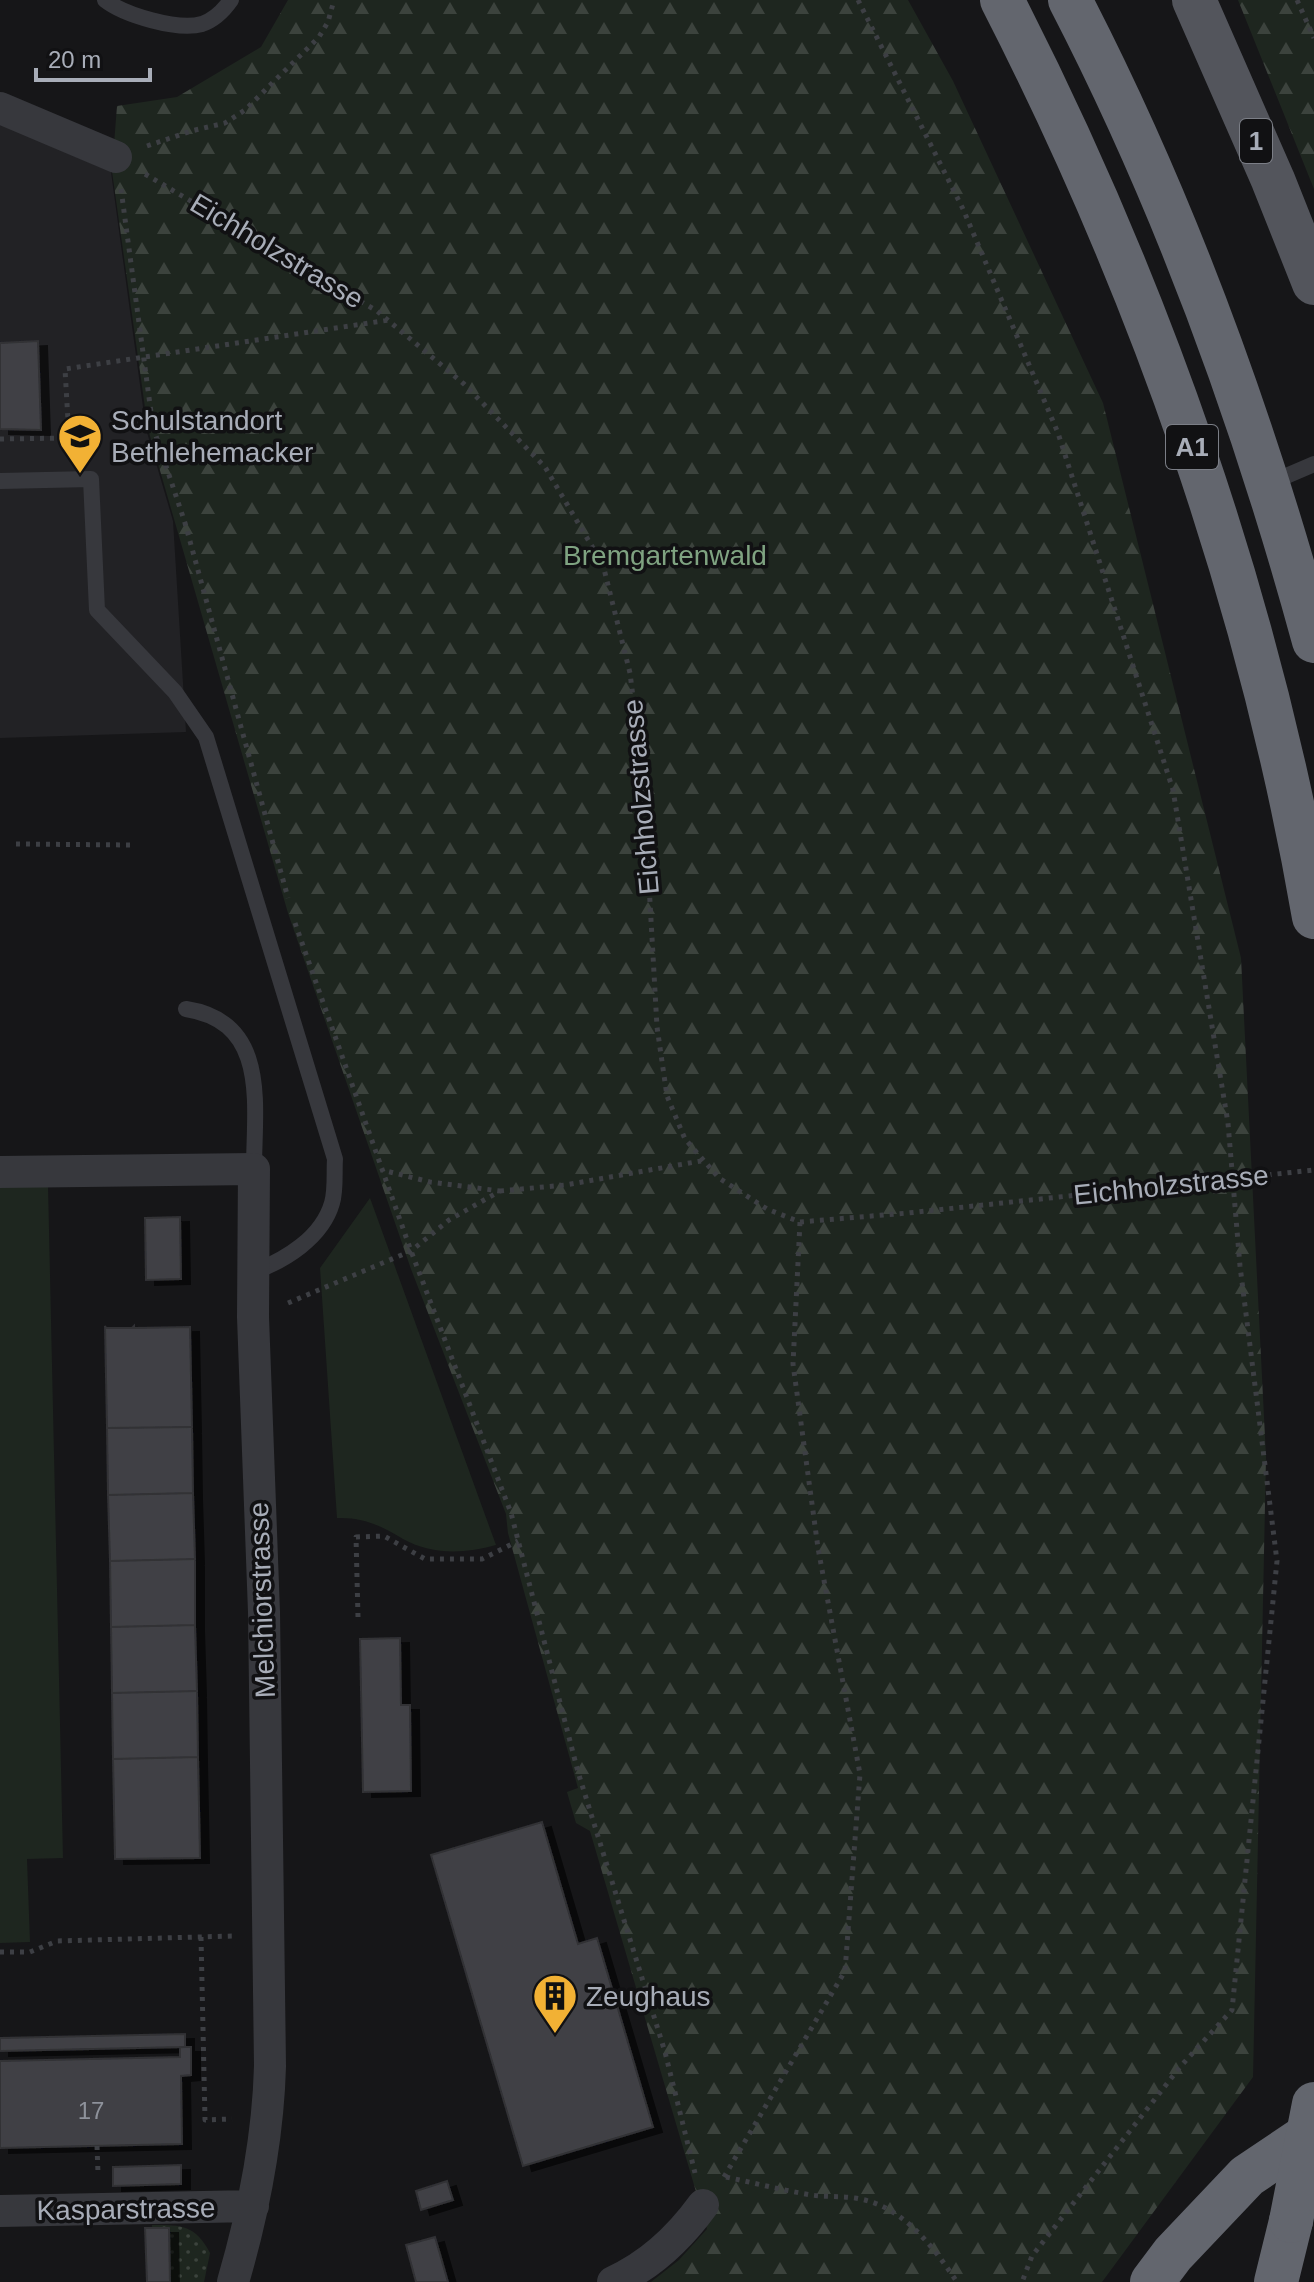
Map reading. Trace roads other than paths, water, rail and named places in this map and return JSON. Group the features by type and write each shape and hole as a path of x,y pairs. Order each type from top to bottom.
{"highway":[{"name":"A1","path":"1002,0 1070,140 1110,233 1181,416 1221,538 1268,704 1314,917"},
{"name":"A1","path":"1070,0 1168,212 1214,331 1268,484 1314,641"},
{"path":"1276,2282 1314,2104"},
{"path":"1163,2268 1247,2176 1314,2131"},
{"path":"1163,2268 1314,2175"}],"main road":[{"name":"1","path":"1194,0 1268,167 1314,283"}],"street":[{"path":"0,108 116,157"},
{"path":"0,1172 254,1169"},
{"name":"Melchiorstrasse","path":"233,2282 262,2168 269,2117 270,1935 253,1317 254,1169"},
{"path":"613,2282 663,2250 681,2234 703,2205"},
{"name":"Kasparstrasse","path":"0,2211 253,2206"}],"lane":[{"path":"105,0 129,13 183,25 201,24 215,17 231,0"},
{"path":"1268,484 1314,464"},
{"path":"0,481 91,479 97,610 175,692 206,737 335,1159 332,1203 317,1231 281,1262 254,1272"},
{"path":"186,1009 199,1011 220,1021 240,1040 247,1052 254,1078 254,1169"}],"place":[{"name":"Schulstandort Bethlehemacker","path":"80,475"},
{"name":"Zeughaus","path":"555,2035"}],"park label":[{"name":"Bremgartenwald","path":"665,555"}]}
